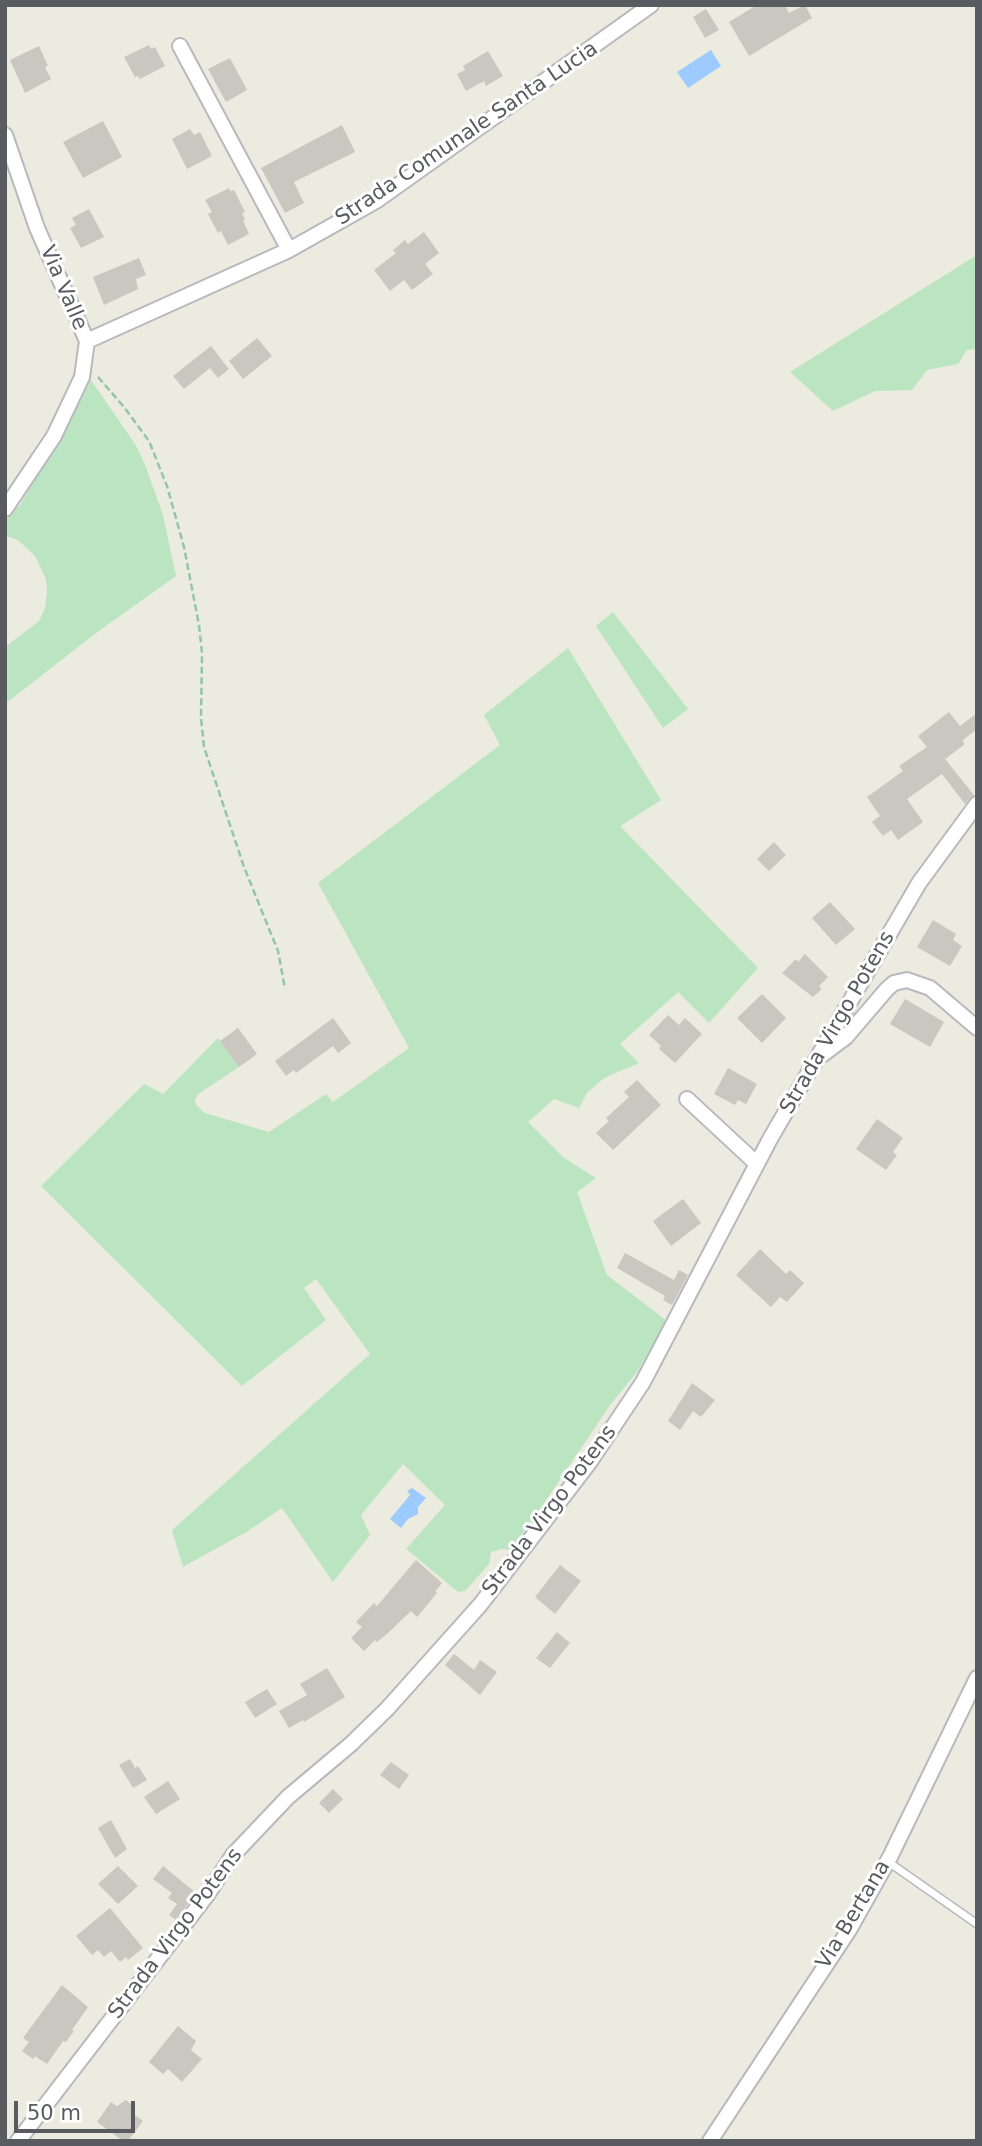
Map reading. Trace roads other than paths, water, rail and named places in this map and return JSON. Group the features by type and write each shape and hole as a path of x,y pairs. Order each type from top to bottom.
{"street":[{"name":"Strada Comunale Santa Lucia","path":"87,341 289,250 376,201 651,5"},
{"path":"180,46 289,250"},
{"name":"Via Valle","path":"5,135 37,228 87,341 82,377 54,436 5,509"},
{"name":"Strada Virgo Potens","path":"18,2141 208,1895 233,1855 288,1797 351,1744 387,1709 480,1605 589,1462 643,1382 757,1164 919,883 977,803"},
{"path":"816,1059 846,1037 881,994 901,981 913,981 930,988 977,1028"},
{"path":"687,1099 757,1164"},
{"name":"Via Bertana","path":"710,2141 849,1930 887,1861 977,1678"}],"lane":[{"path":"887,1861 977,1924"}],"water":[{"path":"711,50 721,66 688,88 677,72"},
{"path":"412,1488 426,1498 418,1507 418,1514 408,1519 401,1528 390,1519 410,1495 407,1491"}]}
